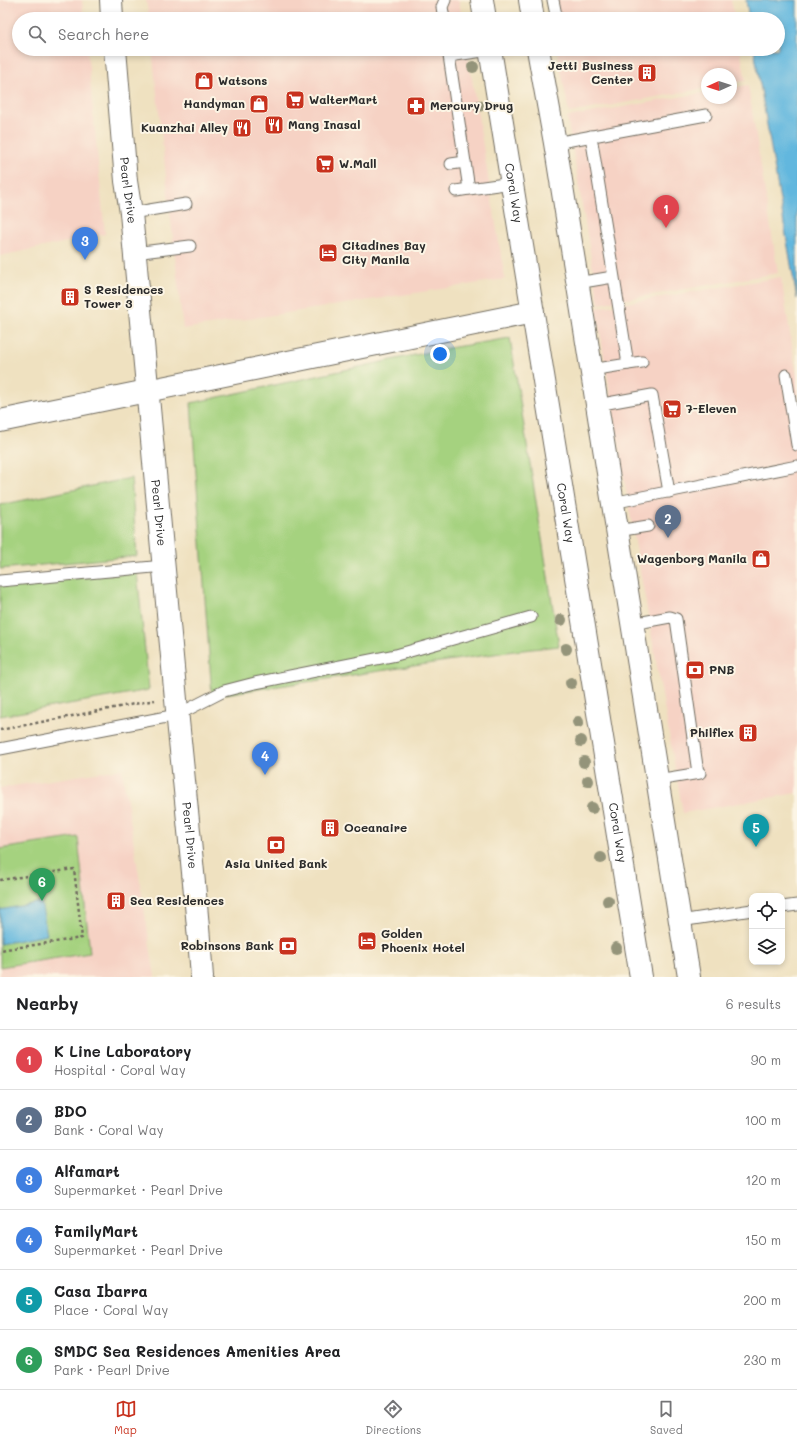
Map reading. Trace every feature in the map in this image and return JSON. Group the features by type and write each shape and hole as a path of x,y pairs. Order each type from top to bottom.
{"street":[{"path":"111,0 112,12"},
{"path":"482,0 484,12"},
{"path":"530,0 532,12"},
{"name":"Pearl Drive","path":"116,56 176,706 193,863 202,977"},
{"name":"Coral Way","path":"491,56 641,977"},
{"path":"539,56 555,143 688,977"},
{"path":"0,421 533,312"}],"lane":[{"path":"443,12 442,7 445,0"},
{"path":"553,0 555,12"},
{"path":"450,56 469,189"},
{"path":"555,143 706,115"},
{"path":"591,136 628,364"},
{"path":"451,164 465,162"},
{"path":"456,191 512,183"},
{"path":"131,213 186,204"},
{"path":"134,253 190,246"},
{"path":"577,283 613,277"},
{"path":"591,370 642,362"},
{"path":"786,375 797,445"},
{"path":"597,405 652,395 669,492"},
{"path":"612,503 797,466"},
{"path":"617,531 648,526"},
{"path":"0,581 164,566"},
{"path":"0,749 176,706 255,683 396,655 531,617"},
{"path":"632,624 670,617 676,619 699,773 657,780"},
{"path":"785,907 797,905"},
{"path":"680,921 749,910"}],"path":[{"path":"0,730 176,706"},
{"path":"0,880 74,869 82,938 0,950"}],"shaded area":[{"path":"0,0 82,0 83,12 12,12 12,56 88,56 105,234 0,256"},
{"path":"146,0 459,0 461,12 148,12"},
{"path":"548,0 731,0 734,12 551,12"},
{"name":"W.Mall","path":"153,56 468,56 505,279 183,329"},
{"name":"Jetti Business Center","path":"558,56 741,56 746,81 737,82 737,68 701,68 701,89 569,113"},
{"path":"748,85 778,273 599,304 567,117 701,93 701,104 737,104 737,87"},
{"path":"781,277 797,377 797,793 683,813 628,502 596,308"},
{"path":"122,769 155,977 0,977 0,788"}],"green space":[{"path":"510,338 559,646 514,651 212,696 191,403 443,349"},
{"path":"131,478 137,556 0,569 0,505"},
{"path":"137,572 149,690 0,716 0,586"},
{"path":"78,837 90,953 0,967 0,849"}],"water":[{"path":"746,0 797,0 797,299 755,56 785,56 785,12 748,12"},
{"path":"41,902 47,935 0,944 0,910"}],"place":[{"name":"Jetti Business Center","path":"647,73"},
{"name":"Watsons","path":"204,81"},
{"name":"WalterMart","path":"295,100"},
{"name":"Handyman","path":"259,104"},
{"name":"Mercury Drug","path":"416,106"},
{"name":"Mang Inasal","path":"274,125"},
{"name":"Kuanzhai Alley","path":"242,128"},
{"name":"W.Mall","path":"325,164"},
{"name":"K Line Laboratory","path":"666,228"},
{"name":"Citadines Bay City Manila","path":"328,253"},
{"name":"Alfamart","path":"85,260"},
{"name":"S Residences Tower 3","path":"70,297"},
{"name":"7-Eleven","path":"672,409"},
{"name":"BDO","path":"668,538"},
{"name":"Wagenborg Manila","path":"761,559"},
{"name":"PNB","path":"695,670"},
{"name":"Philflex","path":"748,733"},
{"name":"FamilyMart","path":"265,775"},
{"name":"Oceanaire","path":"330,828"},
{"name":"Asia United Bank","path":"276,845"},
{"name":"Casa Ibarra","path":"756,847"},
{"name":"SMDC Sea Residences Amenities Area","path":"42,901"},
{"name":"Sea Residences","path":"116,901"},
{"name":"Golden Phoenix Hotel","path":"367,941"},
{"name":"Robinsons Bank","path":"288,946"}]}
